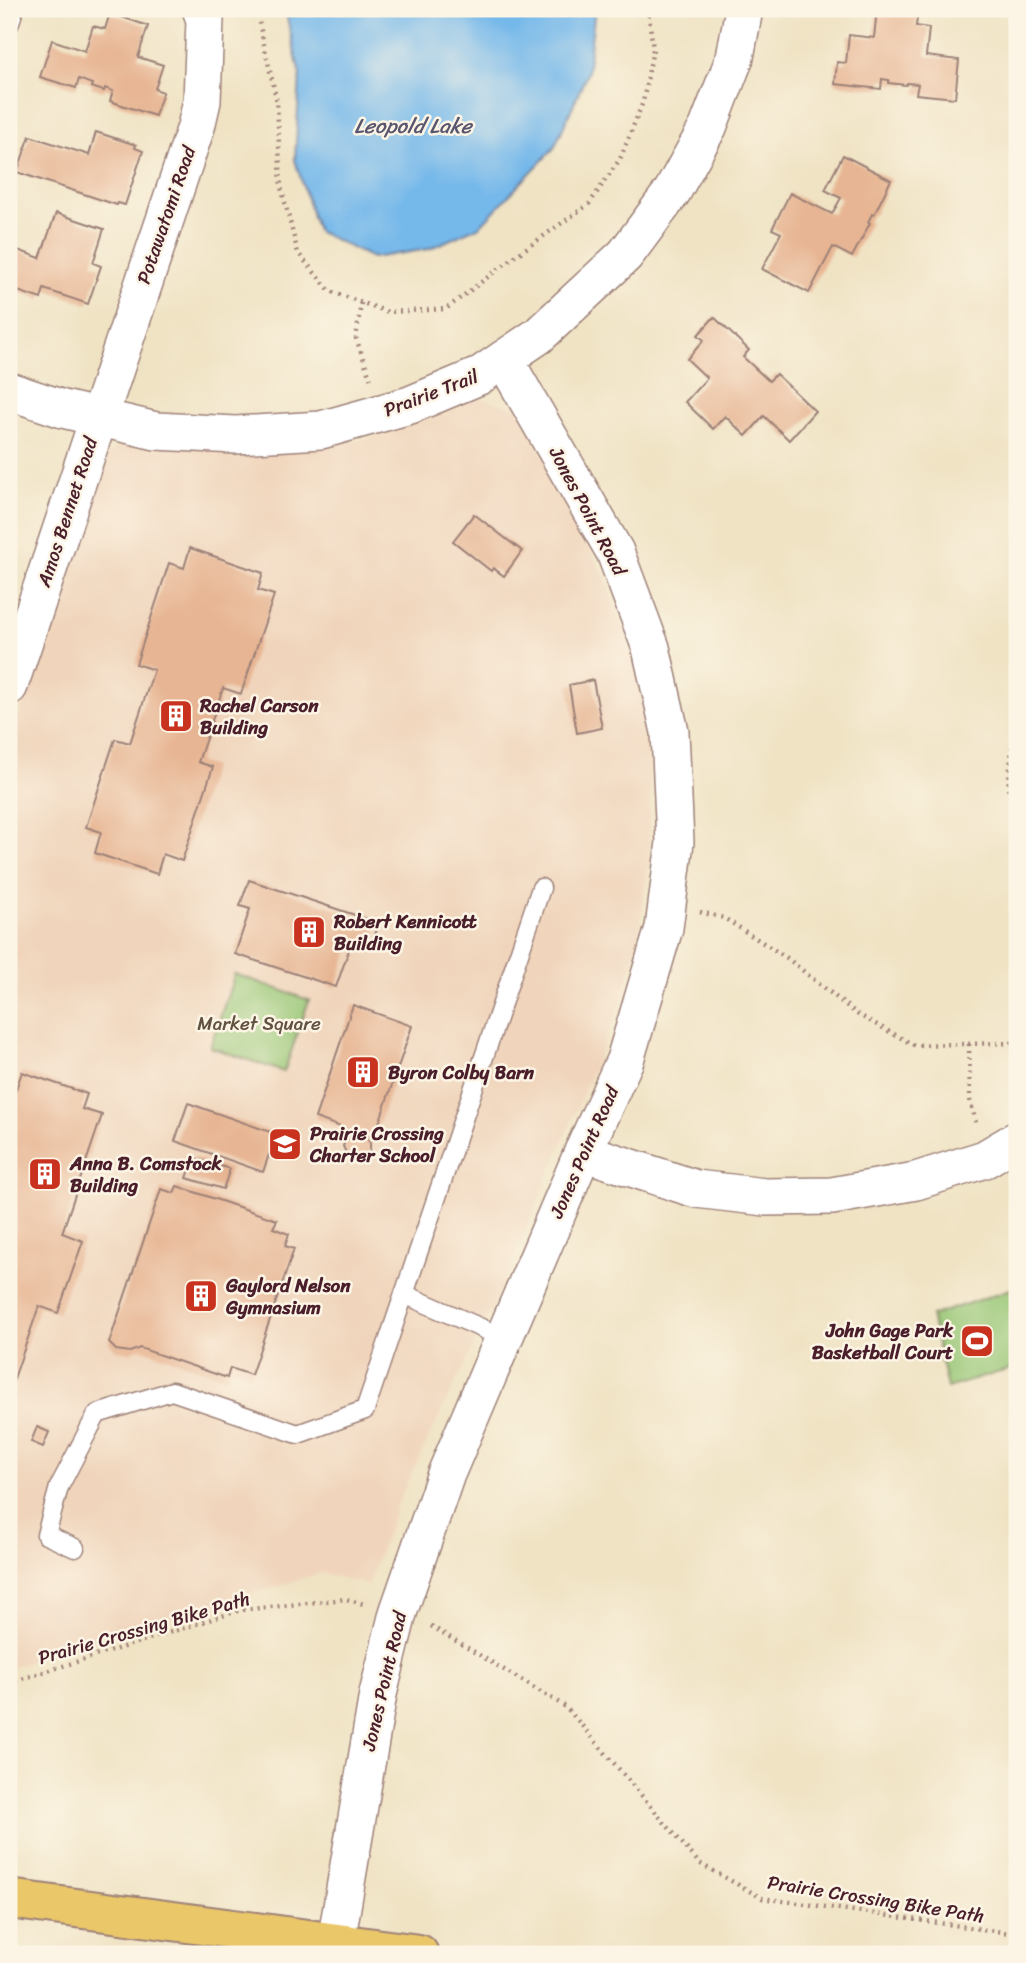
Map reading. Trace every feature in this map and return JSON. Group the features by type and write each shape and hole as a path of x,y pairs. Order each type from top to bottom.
{"main road":[{"path":"9,1899 334,1949 419,1954"}],"street":[{"name":"Potawatomi Road","path":"99,417 196,127 202,101 205,20 201,9"},
{"name":"Prairie Trail","path":"9,391 63,409 156,431 236,435 321,430 410,405 479,376 538,336 625,255 672,192 708,127 735,57 744,9"},
{"name":"Jones Point Road","path":"334,1949 377,1694 398,1613 446,1474 625,1060 664,928 675,842 670,732 651,648 615,552 505,359"},
{"name":"Amos Bennet Road","path":"9,686 99,417"},
{"path":"583,1152 696,1189 765,1197 832,1196 916,1181 985,1159 1017,1140"}],"lane":[{"path":"9,25 14,9"},
{"path":"75,1548 46,1535 59,1487 97,1414 172,1391 298,1434 365,1410 541,888"},
{"path":"404,1294 504,1338"}],"path":[{"path":"256,9 277,102 281,187 298,253 330,291 388,312 446,309 589,204 620,159 643,102 653,49 648,9"},
{"path":"361,303 356,338 383,413"},
{"path":"1017,698 1008,788 1017,817"},
{"path":"667,905 724,918 787,958 857,1014 914,1045 1012,1043 1017,1039"},
{"path":"969,1044 970,1100 985,1159"},
{"name":"Prairie Crossing Bike Path","path":"9,1683 241,1610 346,1599 398,1613 437,1629 566,1707 699,1863 762,1898 1017,1934"}],"shaded area":[{"name":"Prairie Crossing Charter School","path":"474,397 519,408 602,572 631,651 646,705 650,785 649,864 638,940 623,998 501,1289 400,1497 368,1585 321,1573 9,1668 9,746 102,460 117,447 128,443 278,450 367,439 425,419"}],"green space":[{"name":"Market Square","path":"235,974 309,1000 284,1072 210,1047"},
{"name":"John Gage Park Basketball Court","path":"1017,1287 1017,1367 947,1388 931,1316"}],"water":[{"name":"Leopold Lake","path":"285,9 595,9 587,74 554,148 480,226 429,249 372,258 317,231 295,160 300,75"}],"building":[{"path":"877,9 918,11 916,26 929,28 926,56 959,60 955,98 916,94 918,84 889,83 889,80 882,79 881,89 835,84 837,62 846,63 849,35 874,38"},
{"path":"110,13 148,26 138,57 163,65 155,89 163,92 155,116 110,101 113,91 91,87 92,84 79,79 76,88 40,77 52,40 85,51 93,26 105,29"},
{"path":"96,132 136,145 135,148 143,151 125,205 117,205 17,172 30,136 89,155"},
{"path":"843,155 891,180 852,257 833,247 809,293 762,269 781,233 772,229 790,193 832,214 841,198 825,190"},
{"path":"56,213 104,229 93,263 101,266 88,304 44,289 41,299 9,288 9,247 40,258"},
{"path":"714,317 749,350 743,357 769,381 776,374 815,411 789,440 764,416 746,436 725,416 713,429 685,402 707,378 687,359 704,340 698,335"},
{"path":"474,514 522,551 504,576 493,568 491,571 453,541"},
{"name":"Rachel Carson Building","path":"190,548 263,573 258,590 274,595 241,694 223,688 198,762 213,767 182,861 163,854 157,874 95,853 101,832 86,827 115,739 130,743 154,670 136,664 169,563 184,568"},
{"path":"593,680 602,728 577,733 569,685"},
{"name":"Robert Kennicott Building","path":"249,880 379,923 371,947 352,941 336,987 235,954 250,909 240,906"},
{"name":"Byron Colby Barn","path":"353,1005 412,1026 374,1138 363,1134 370,1143 370,1152 365,1158 356,1161 348,1158 343,1146 351,1135 361,1134 315,1118"},
{"name":"Anna B. Comstock Building","path":"22,1072 87,1094 82,1109 102,1115 62,1233 83,1241 58,1313 39,1306 9,1393 9,1090 15,1092"},
{"path":"188,1103 276,1134 263,1172 175,1141"},
{"path":"194,1158 230,1169 223,1189 187,1178"},
{"name":"Gaylord Nelson Gymnasium","path":"177,1186 277,1220 273,1228 289,1234 285,1246 294,1249 251,1375 230,1368 227,1378 140,1348 130,1352 116,1350 109,1343 161,1189 174,1193"},
{"path":"37,1427 49,1432 43,1447 31,1442"}],"place":[{"name":"Rachel Carson Building","path":"176,716"},
{"name":"Robert Kennicott Building","path":"309,932"},
{"name":"Byron Colby Barn","path":"363,1072"},
{"name":"Prairie Crossing Charter School","path":"285,1144"},
{"name":"Anna B. Comstock Building","path":"45,1174"},
{"name":"Gaylord Nelson Gymnasium","path":"201,1296"},
{"name":"John Gage Park Basketball Court","path":"977,1341"}]}
